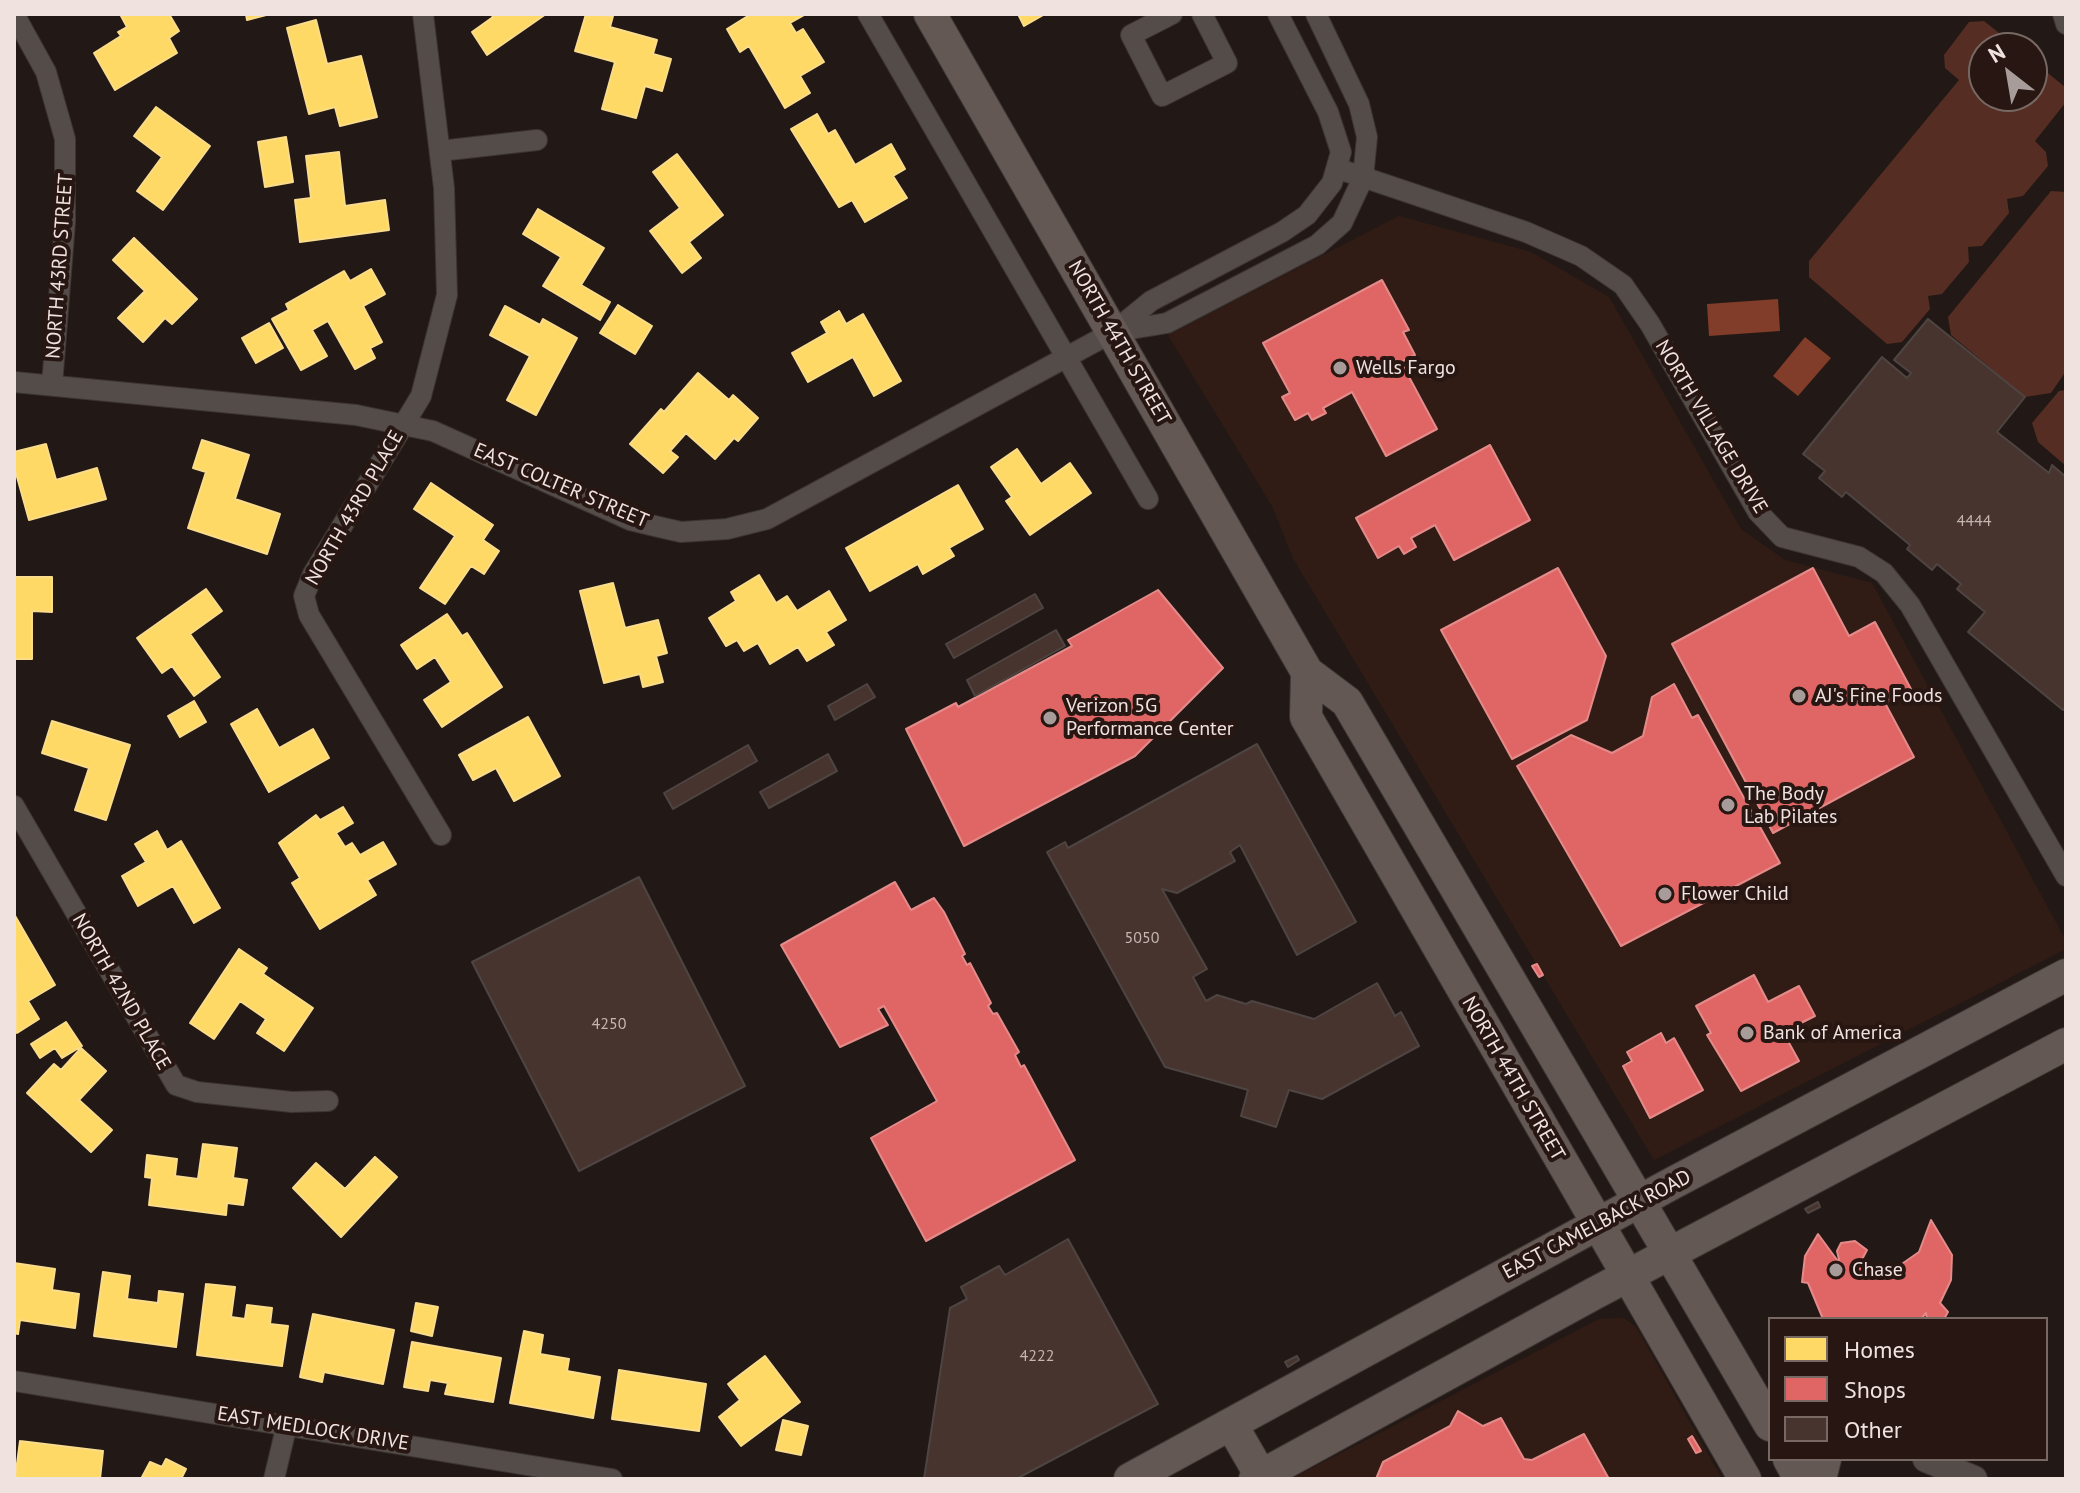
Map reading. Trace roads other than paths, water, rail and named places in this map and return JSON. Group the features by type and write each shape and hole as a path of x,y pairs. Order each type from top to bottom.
{"main road":[{"name":"NORTH 44TH STREET","path":"930,14 1307,672 1347,702 1767,1415"},
{"name":"NORTH 44TH STREET","path":"1307,672 1306,717 1745,1479"},
{"name":"EAST CAMELBACK ROAD","path":"1130,1479 1641,1200 2066,975"},
{"path":"1231,1424 1258,1478 1627,1277 2066,1044"},
{"path":"1790,1461 1800,1479"}],"street":[{"name":"NORTH 43RD STREET","path":"14,14 46,72 65,139 68,172 52,385"},
{"name":"NORTH 43RD PLACE","path":"423,14 448,231 447,295 421,396 313,574 304,596 309,615 441,835"},
{"path":"868,14 1148,499"},
{"path":"1172,14 1131,35 1162,96 1227,63 1202,14"},
{"path":"1278,14 1337,133 1341,152 1339,169"},
{"path":"1316,14 1339,57 1364,119 1363,178"},
{"path":"2063,14 2066,24"},
{"path":"440,151 537,140"},
{"name":"EAST COLTER STREET","path":"14,382 356,415 433,431 630,520 681,532 727,529 767,519 796,506 1113,332 1163,293 1282,232 1307,215 1323,197 1339,169"},
{"name":"NORTH VILLAGE DRIVE","path":"1339,169 1526,232 1581,256 1623,285 1658,337 1734,473 1774,529 1782,537 1804,546 1859,557 1884,573 1910,605 2066,876"},
{"name":"EAST COLTER STREET","path":"1113,332 1167,323 1317,245 1342,223 1363,178"},
{"name":"NORTH 42ND PLACE","path":"14,806 176,1085 197,1092 292,1102 328,1101"},
{"name":"EAST MEDLOCK DRIVE","path":"14,1381 612,1479"},
{"path":"274,1479 287,1424"},
{"path":"1931,1461 1974,1479"}],"place":[{"name":"Wells Fargo","path":"1340,368"},
{"name":"AJ's Fine Foods","path":"1799,696"},
{"name":"Verizon 5G Performance Center","path":"1050,718"},
{"name":"The Body Lab Pilates","path":"1728,805"},
{"name":"Flower Child","path":"1665,894"},
{"name":"Bank of America","path":"1747,1033"},
{"name":"Chase","path":"1836,1270"}]}
